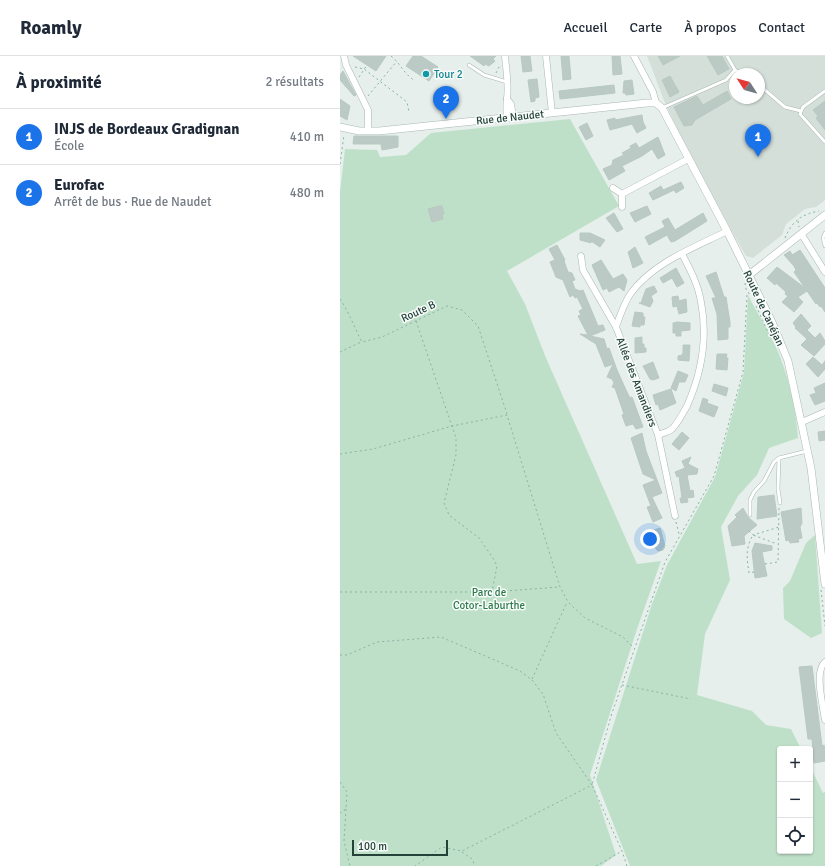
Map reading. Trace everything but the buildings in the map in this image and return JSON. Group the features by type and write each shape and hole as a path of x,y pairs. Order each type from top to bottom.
{"street":[{"path":"344,56 346,66 369,114 368,131"},
{"path":"505,56 507,82 507,99 505,104 510,117"},
{"path":"546,56 552,113"},
{"name":"Route de Canéjan","path":"634,56 659,106 667,115 688,159 727,231 746,278 754,286 772,322 788,361 802,422 816,501 823,586"},
{"name":"Rue de Naudet","path":"342,130 368,131 552,113 659,106"},
{"path":"622,194 688,159"},
{"path":"613,188 622,194"},
{"path":"622,194 622,207"},
{"path":"746,278 802,235 823,213"},
{"name":"Allée des Amandiers","path":"675,516 658,435 616,327 628,298 638,284 652,271 727,231"},
{"path":"802,235 825,272"},
{"path":"658,435 671,430 684,411 697,382 702,363 704,336 701,301 695,280 682,254"},
{"path":"581,256 583,270 616,327"},
{"path":"802,422 825,412"},
{"path":"825,662 821,665 819,673 825,720"}],"lane":[{"path":"727,56 734,68"},
{"path":"469,65 484,75 507,82"},
{"path":"659,106 726,80 729,77"},
{"path":"765,90 785,107 801,111"},
{"path":"801,111 825,91"},
{"path":"801,111 800,114 825,142"},
{"path":"825,233 823,238 825,246"},
{"path":"750,515 750,500 754,492 764,481 774,462 780,458 807,451"},
{"path":"780,458 778,489 780,503"}],"path":[{"path":"391,56 397,61 404,73 415,81"},
{"path":"364,101 379,80 397,61"},
{"path":"494,78 501,64"},
{"path":"355,83 367,65"},
{"path":"346,66 364,69 379,80 407,102 408,112"},
{"path":"342,130 348,134"},
{"path":"340,164 344,145 342,130"},
{"path":"340,144 344,145"},
{"path":"783,241 789,227 806,213 823,213"},
{"path":"746,278 746,289 753,297"},
{"path":"462,851 592,785 611,716 665,562 714,476 743,372 747,294 754,286"},
{"path":"340,299 346,308 351,323 362,342"},
{"path":"756,301 756,308 771,336"},
{"name":"Route B","path":"340,352 362,342 382,336 447,306 462,310 469,315 478,326 560,587 568,602 585,618 623,636 634,648"},
{"path":"416,320 456,438 456,455 444,503 449,515 479,538 493,558 497,566 492,592"},
{"path":"340,454 372,449 452,426 507,415"},
{"path":"765,564 778,562 780,503"},
{"path":"675,516 678,533 680,535"},
{"path":"754,572 749,573 747,554 748,542 753,535 779,527"},
{"path":"749,531 753,535 778,544"},
{"path":"823,586 825,626"},
{"path":"340,592 492,592 560,587"},
{"path":"532,680 568,602"},
{"path":"340,655 347,655 377,642 441,637 520,671 532,680 543,694 556,733 592,785 622,851 627,866"},
{"path":"622,685 691,699"},
{"path":"340,782 347,792 344,841 350,866"},
{"path":"340,813 346,809"},
{"path":"415,866 442,847 462,851 472,859 474,866"},
{"path":"596,866 622,851"}],"shaded area":[{"path":"647,56 825,56 825,200 816,207 805,209 786,224 782,235 753,258 746,256 695,166 665,103"}],"green space":[{"name":"Parc de Cotor-Laburthe","path":"570,119 619,206 507,271 525,304 546,358 637,564 661,561 637,629 590,775 616,855 601,866 340,866 340,192 345,149 377,150 380,157 406,155 431,133"},
{"path":"748,295 773,341 784,368 793,403 798,438 769,448 757,475 738,496 721,527 730,580 705,634 697,695 752,711 766,725 791,729 800,746 777,746 777,854 813,854 813,772 823,793 825,792 825,866 630,866 596,780 652,604 667,565 715,477 744,372"},
{"path":"815,535 822,633 811,638 784,619 783,588 790,581 806,543"}],"place":[{"name":"Tour 2","path":"426,74"},
{"name":"Eurofac","path":"446,119"},
{"name":"INJS de Bordeaux Gradignan","path":"758,157"}]}
